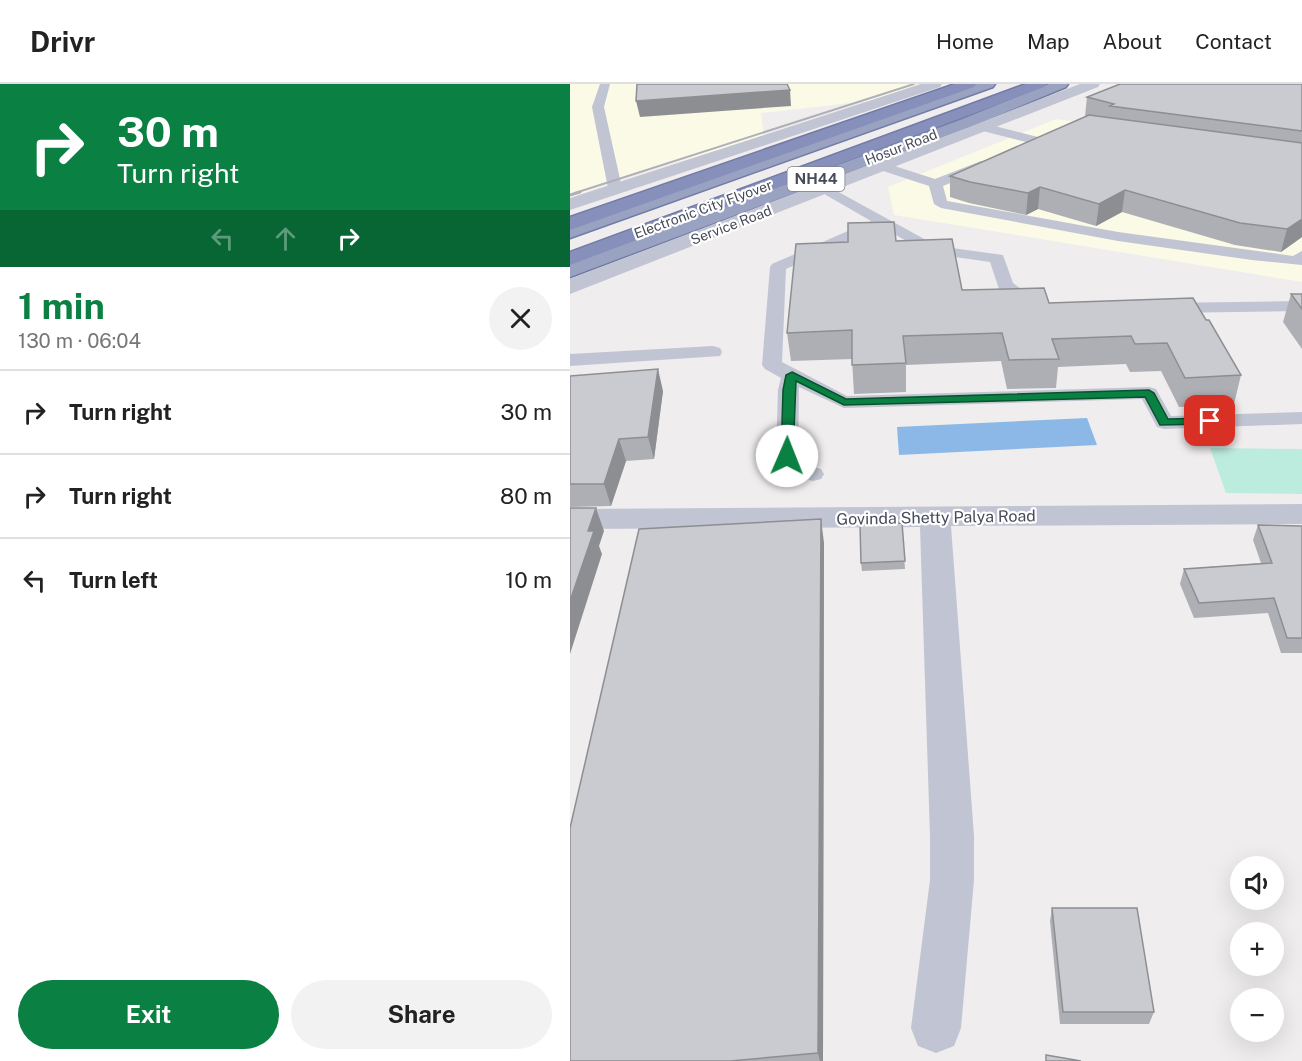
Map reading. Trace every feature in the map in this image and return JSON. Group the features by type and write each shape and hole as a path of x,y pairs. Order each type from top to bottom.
{"highway":[{"path":"570,224 969,84"},
{"name":"Hosur Road","path":"570,232 988,84"},
{"name":"Electronic City Flyover","path":"570,243 1008,84"},
{"name":"Electronic City Flyover","path":"570,259 1039,84"},
{"name":"Hosur Road","path":"570,271 966,123 1061,84"}],"street":[{"path":"570,204 935,84"},
{"name":"Service Road","path":"570,287 1093,84"},
{"name":"Govinda Shetty Palya Road","path":"570,519 1302,514"},
{"path":"935,517 952,836 951,880 936,1028"}],"lane":[{"path":"605,84 598,107 615,189"},
{"path":"983,127 1043,139 1018,150"},
{"path":"882,166 935,184 997,158"},
{"path":"935,184 941,204 1040,225 1297,261 1302,256"},
{"path":"824,188 933,250 997,258 1005,285 1033,308 1057,308"},
{"path":"883,222 778,267 772,365 844,402 1149,393 1164,423 1302,418"},
{"path":"1150,308 1302,306"},
{"path":"570,360 713,352"},
{"path":"792,375 788,390 787,456 797,470 813,474"}],"shaded area":[{"path":"570,84 919,84 869,101 761,113 764,137 625,177 570,198"},
{"path":"1056,119 1302,148 1302,282 894,215 888,187"}],"green space":[{"path":"1210,448 1302,449 1302,494 1226,493"}],"water":[{"path":"1087,418 1097,445 899,455 897,427"}],"building":[{"path":"637,84 787,84 790,90 636,101"},
{"path":"1120,84 1302,84 1302,131 1110,106 1114,104 1087,97"},
{"path":"1089,115 1302,143 1302,219 1287,229 1240,223 1125,190 1099,204 1040,187 1028,193 950,176"},
{"path":"894,222 896,241 952,239 962,290 1044,288 1049,303 1193,298 1206,320 1209,320 1241,375 1185,378 1167,343 1135,344 1131,336 1052,339 1059,359 1009,360 1002,333 903,336 906,363 852,365 852,330 787,333 796,244 848,242 848,223"},
{"path":"1291,294 1302,294 1302,309"},
{"path":"658,369 648,437 619,439 604,484 570,484 570,376"},
{"path":"570,508 596,508 588,531 594,531 570,601"},
{"path":"821,519 818,1053 730,1061 570,1061 570,828 639,529"},
{"path":"902,523 905,561 861,563 860,525"},
{"path":"1258,525 1302,526 1302,638 1287,638 1274,598 1199,603 1184,569 1272,563"},
{"path":"1052,908 1137,908 1154,1012 1063,1012"},
{"path":"1046,1055 1081,1061 1046,1061"}],"railway":[{"path":"575,193 914,84"},
{"path":"570,195 580,192"}],"route":[{"path":"787,456 788,390 792,375 844,402 1149,393 1164,423 1210,421"}]}
